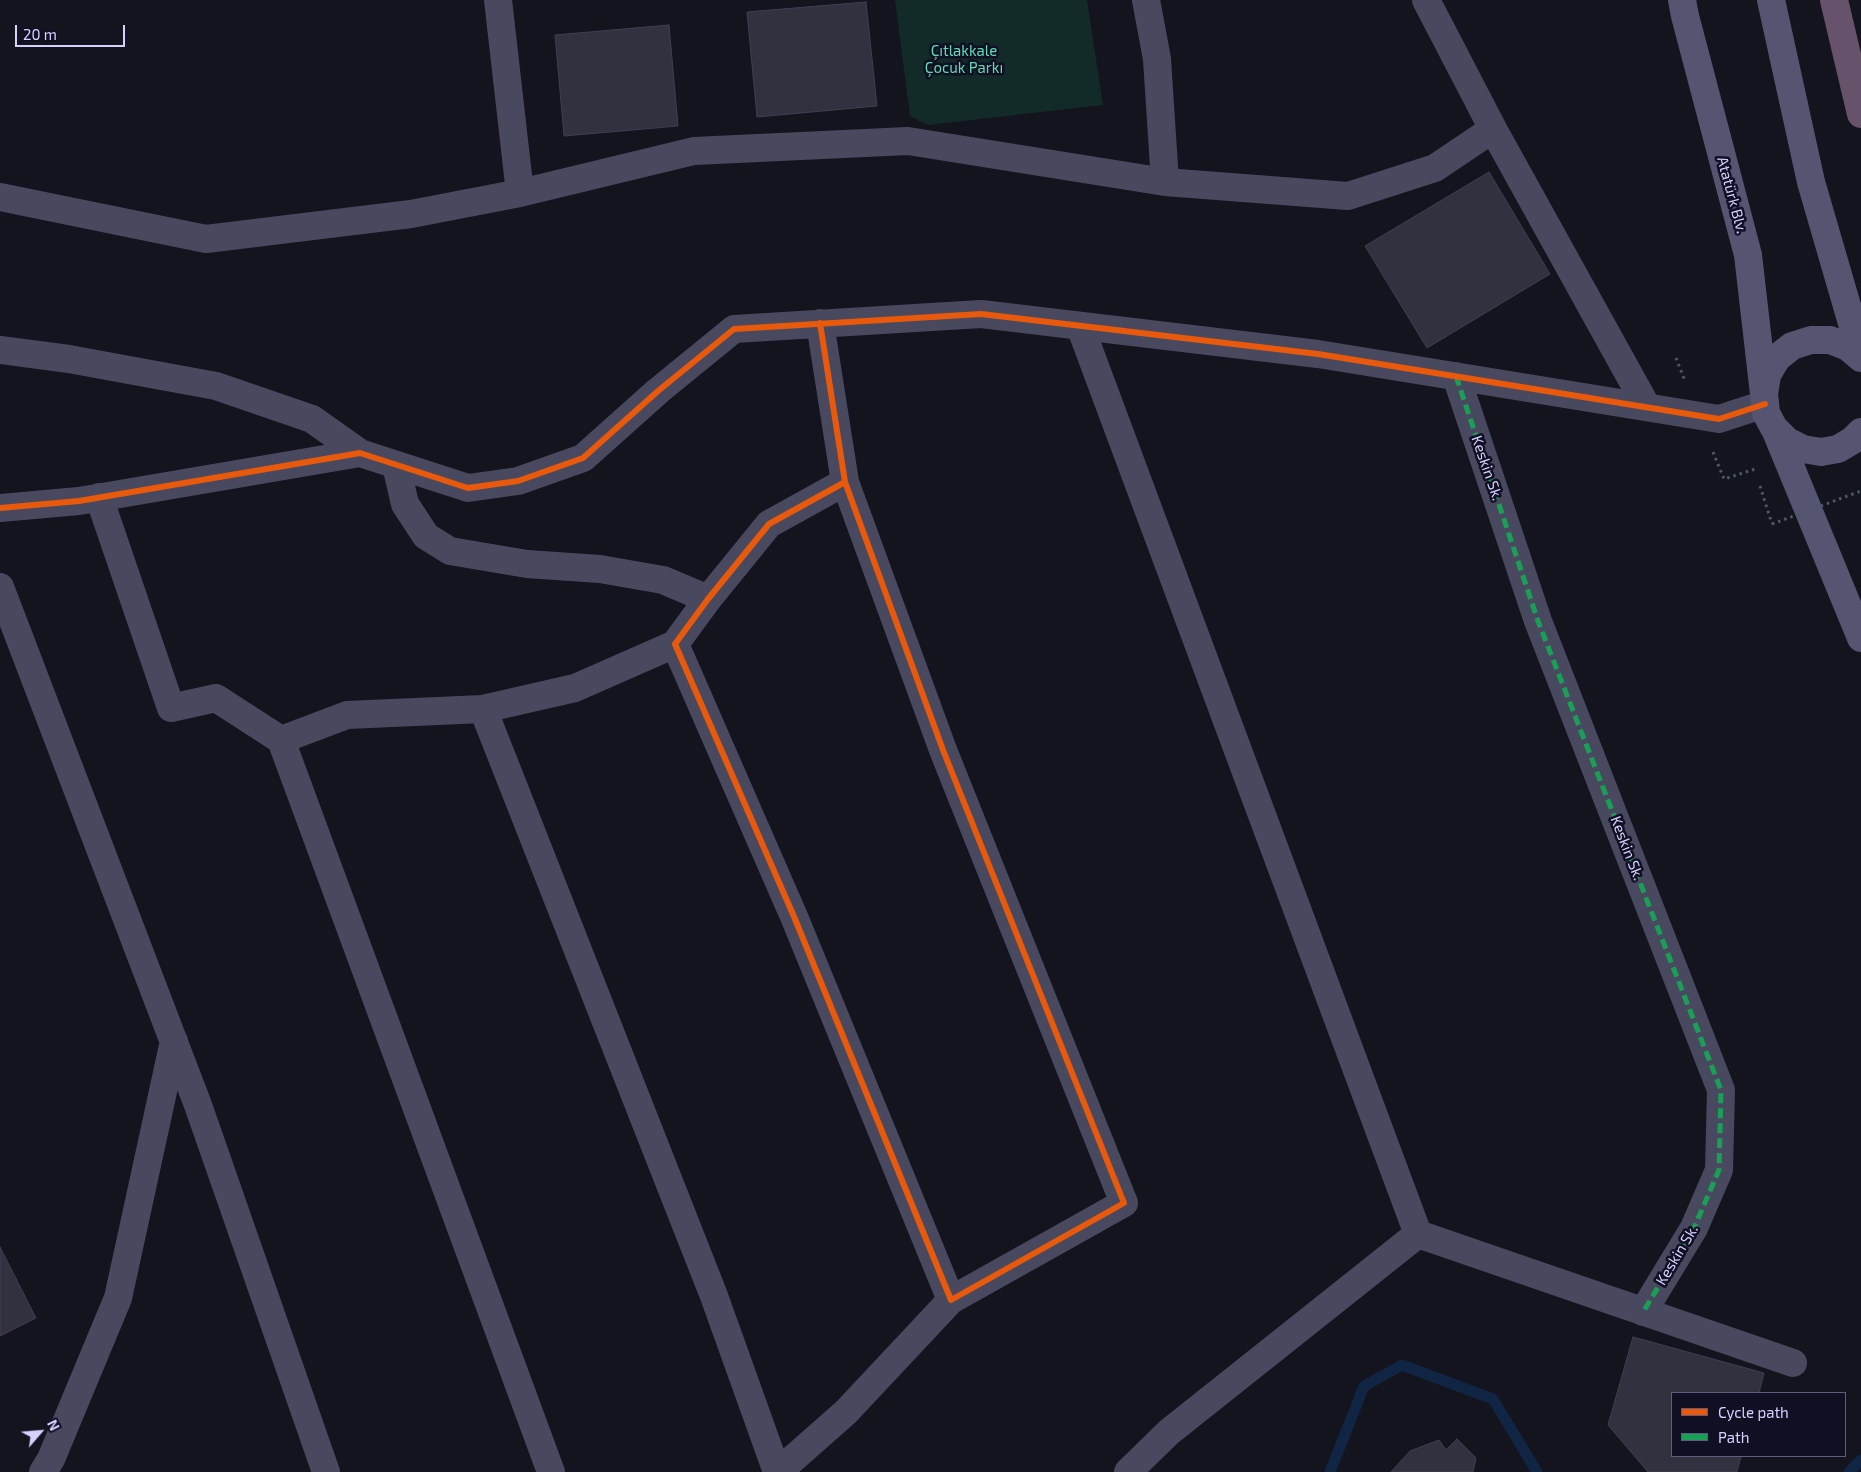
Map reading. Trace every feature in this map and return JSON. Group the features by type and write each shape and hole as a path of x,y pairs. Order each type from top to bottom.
{"highway":[{"path":"1834,0 1861,114"}],"main road":[{"name":"Atatürk Blv.","path":"1682,0 1748,255 1768,409 1861,638"},
{"path":"1771,0 1810,182 1861,354"},
{"path":"1861,358 1848,347 1830,340 1811,340 1792,346 1777,358 1767,375 1768,409 1787,441 1803,449 1821,452 1838,449 1853,440 1861,432"}],"street":[{"path":"498,0 520,193"},
{"path":"1146,0 1156,60 1165,182"},
{"path":"1426,0 1493,129 1647,407"},
{"path":"0,197 206,239 411,214 520,193 694,151 908,141 1165,182 1348,196 1435,168 1493,129"},
{"path":"0,350 68,359 216,386 312,419 360,453 468,488 518,481 583,458 658,391 734,329 820,323 981,314 1318,354 1719,419 1768,409"},
{"path":"483,709 711,1287 778,1472 846,1412 951,1300 1124,1203 943,750 845,482 820,323"},
{"path":"1080,326 1418,1234"},
{"name":"Keskin Sk.","path":"1456,376 1538,621 1721,1090 1719,1170 1694,1228 1643,1312"},
{"path":"0,508 79,501 360,453"},
{"path":"396,465 405,504 426,536 450,551 527,564 600,569 663,580 708,599"},
{"path":"281,740 347,715 483,709 575,688 675,644 708,599 770,524 845,482"},
{"path":"99,497 171,708 216,698 281,740 551,1472"},
{"path":"0,586 198,1105 326,1472"},
{"path":"675,644 795,919 951,1300"},
{"path":"43,1472 51,1459 118,1298 174,1040"},
{"path":"1418,1234 1793,1363"},
{"path":"1128,1472 1169,1432 1418,1234"}],"path":[{"path":"1724,479 1755,468 1772,524 1861,491"}],"green space":[{"name":"Çıtlakkale Çocuk Parkı","path":"895,0 1087,0 1103,105 928,125 910,116"}],"building":[{"path":"866,2 877,106 757,117 747,12"},
{"path":"669,25 678,126 564,136 555,35"},
{"path":"1489,172 1550,274 1427,348 1365,246"},
{"path":"0,1247 36,1318 0,1336"},
{"path":"1633,1337 1764,1373 1759,1392 1671,1392 1671,1457 1741,1457 1737,1472 1648,1472 1608,1425"},
{"path":"1457,1439 1476,1458 1473,1472 1391,1472 1410,1451 1439,1440 1446,1450"}],"waterway":[{"path":"1330,1472 1364,1386 1402,1365 1493,1399 1537,1472"},
{"path":"1849,1472 1861,1460"}],"marked path":[{"path":"1456,376 1538,621 1721,1090 1719,1170 1694,1228 1643,1312"}],"cycle path":[{"path":"0,508 79,501 360,453 468,488 518,481 583,458 658,391 734,329 981,314 1318,354 1719,419 1765,404"},
{"path":"820,323 845,482 943,750 1124,1203 951,1300 795,919 675,644 708,599 769,524 845,482"}]}
